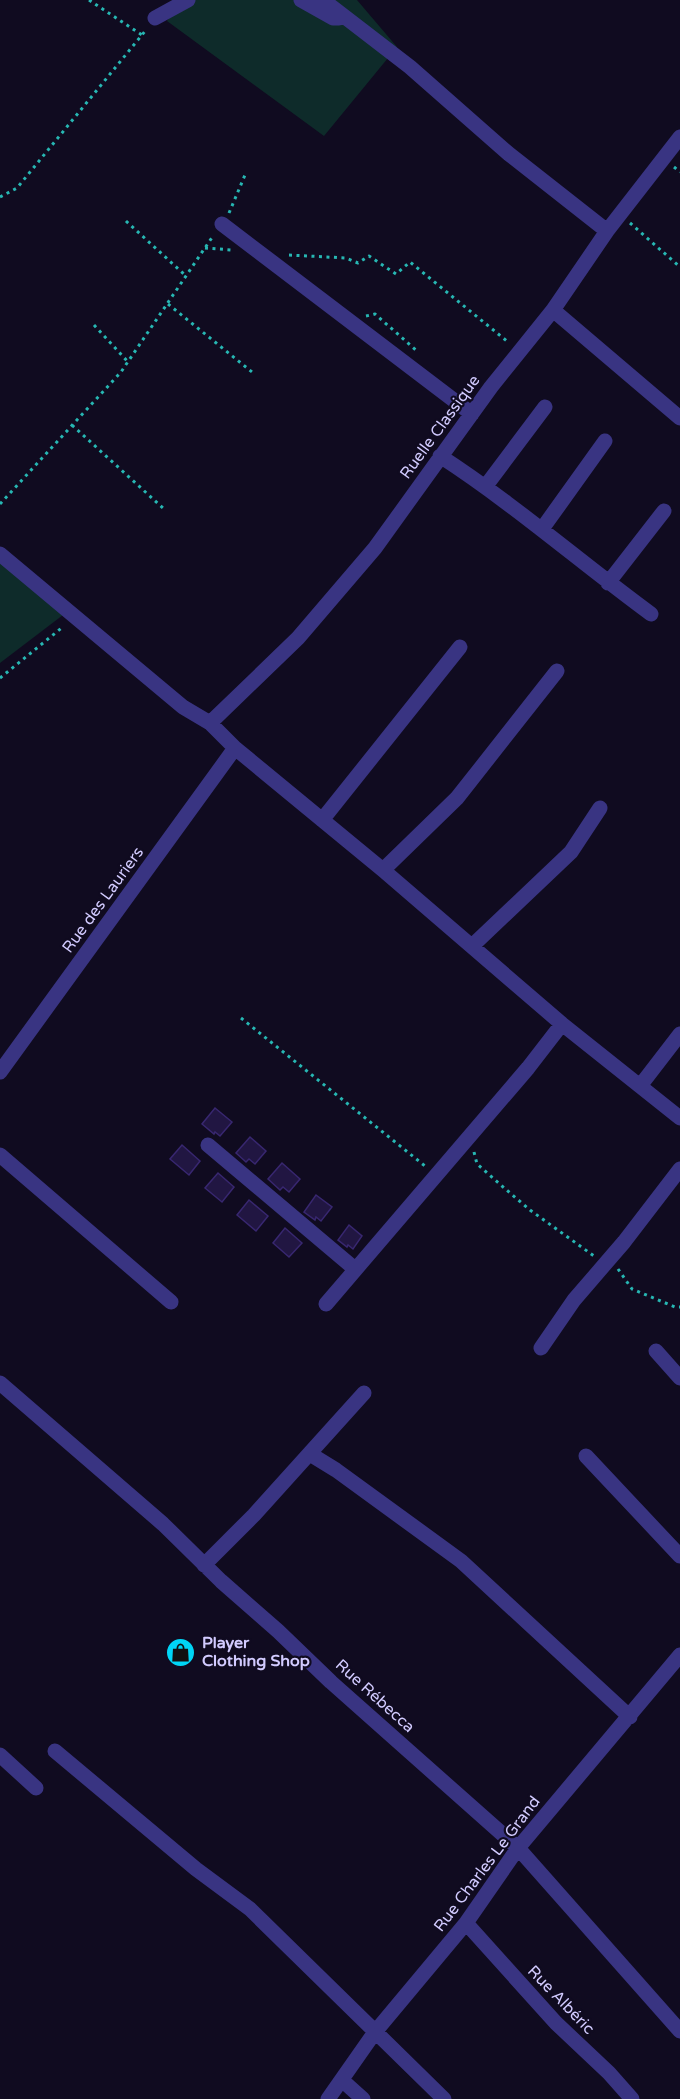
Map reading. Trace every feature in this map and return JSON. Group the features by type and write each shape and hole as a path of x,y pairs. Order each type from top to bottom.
{"street":[{"path":"155,18 188,0"},
{"path":"301,0 333,18 348,18"},
{"path":"323,0 410,67 509,154 607,231"},
{"name":"Ruelle Classique","path":"210,723 298,638 375,548 440,456 518,351 553,310 607,231 680,137"},
{"path":"222,224 472,414"},
{"path":"553,310 680,418"},
{"path":"485,487 545,407"},
{"path":"542,530 605,441"},
{"path":"440,456 485,487 651,614"},
{"path":"608,583 664,511"},
{"path":"0,554 183,707 210,723 235,748 383,870 562,1024 680,1118"},
{"path":"322,819 460,647"},
{"path":"383,870 457,798 557,671"},
{"name":"Rue des Lauriers","path":"0,1072 235,748"},
{"path":"472,946 571,852 600,808"},
{"path":"326,1304 528,1068 562,1024"},
{"path":"640,1086 680,1034"},
{"path":"208,1145 355,1269"},
{"path":"0,1155 171,1302"},
{"path":"540,1348 574,1300 608,1261 680,1169"},
{"path":"656,1351 680,1378"},
{"name":"Rue Rébecca","path":"0,1383 163,1524 204,1565 518,1848 680,2031"},
{"path":"204,1565 310,1454 364,1393"},
{"path":"310,1454 336,1470 461,1561 630,1717"},
{"path":"586,1456 680,1556"},
{"name":"Rue Charles Le Grand","path":"328,2099 343,2081 375,2032 466,1923 518,1848 680,1655"},
{"path":"55,1751 196,1869 250,1909 444,2099"},
{"path":"0,1755 36,1788"},
{"name":"Rue Albéric","path":"466,1923 556,2022 632,2099"},
{"path":"343,2081 363,2099"}],"path":[{"path":"89,0 142,35"},
{"path":"0,191 2,196 17,188 155,18"},
{"path":"0,504 121,372 228,215 245,175"},
{"path":"620,214 680,267"},
{"path":"126,220 186,276"},
{"path":"205,248 260,253"},
{"path":"286,255 346,258 358,263 369,256 396,274 410,262 518,351"},
{"path":"168,304 252,372"},
{"path":"94,326 128,362"},
{"path":"72,425 164,509"},
{"path":"0,678 75,617"},
{"path":"241,1018 435,1174"},
{"path":"469,1136 477,1164 530,1210 591,1255 616,1266 632,1289 680,1307"}],"green space":[{"path":"180,0 357,0 397,47 324,136 167,21"},
{"path":"0,561 63,615 0,663"}],"building":[{"path":"215,1108 232,1122 220,1136 202,1124"},
{"path":"250,1137 266,1151 255,1164 249,1159 246,1162 236,1153"},
{"path":"182,1145 200,1161 189,1175 170,1159"},
{"path":"282,1163 300,1179 289,1192 283,1187 280,1190 268,1179"},
{"path":"218,1173 234,1187 222,1202 205,1188"},
{"path":"316,1195 332,1207 321,1221 316,1217 315,1220 304,1212"},
{"path":"249,1200 268,1216 256,1231 237,1215"},
{"path":"349,1225 362,1236 353,1249 338,1240"},
{"path":"285,1228 302,1243 289,1257 273,1243"}],"place":[{"name":"Player Clothing Shop","path":"181,1652"}]}
